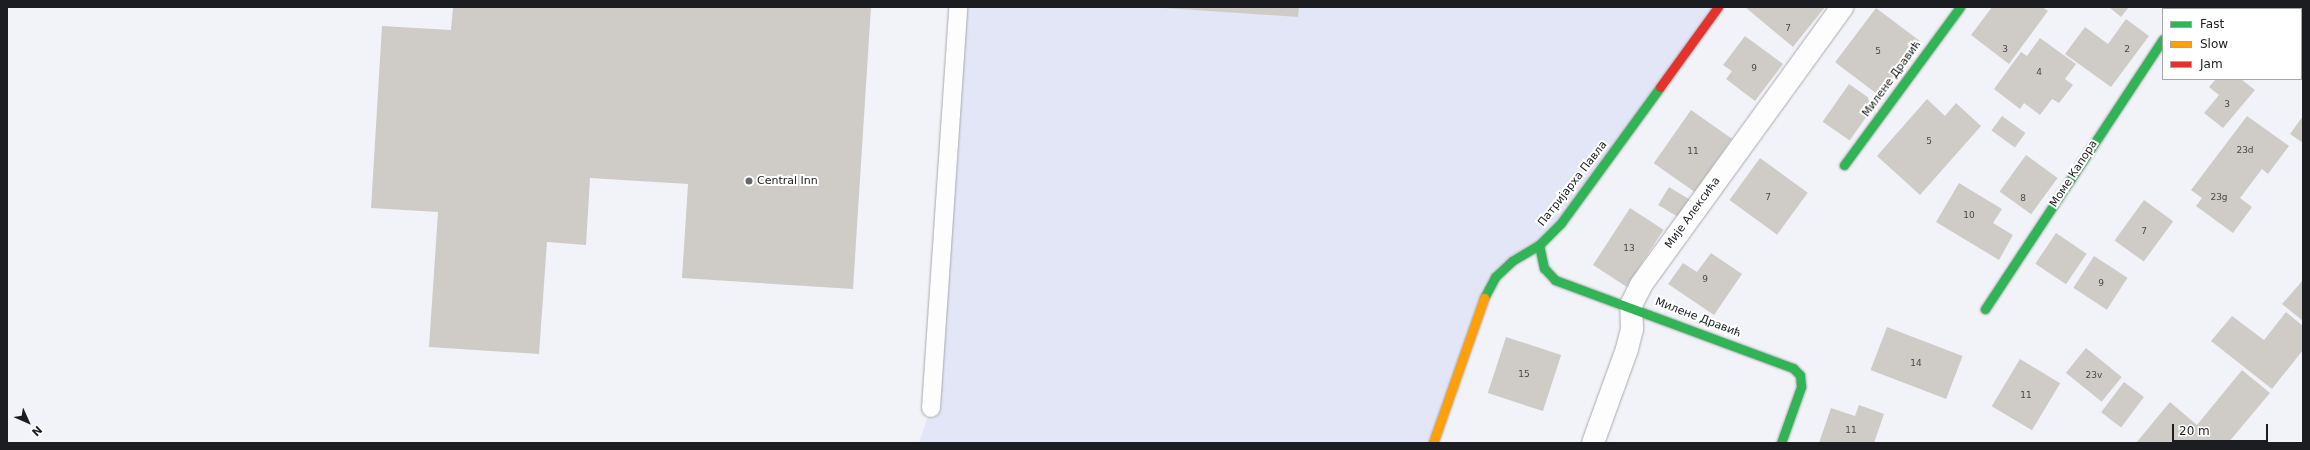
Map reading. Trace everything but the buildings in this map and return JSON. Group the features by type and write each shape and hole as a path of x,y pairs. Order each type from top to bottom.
{"street":[{"name":"Патријарха Павла","path":"1433,443 1484,297 1495,277 1512,261 1539,245 1571,210 1718,7"},
{"name":"Мије Алексића","path":"1593,443 1627,349 1632,329 1631,305 1641,285 1842,7"},
{"name":"Милене Дравић","path":"1844,165 1960,7"},
{"name":"Моме Капора","path":"1985,309 2162,40"},
{"name":"Милене Дравић","path":"1539,245 1544,268 1555,280 1631,305 1792,368 1800,375 1801,387 1781,443"}],"lane":[{"path":"931,408 958,7"}],"shaded area":[{"path":"958,7 1718,7 1561,223 1495,277 1433,443 919,443 931,408"}],"traffic: fast":[{"path":"1844,165 1960,7"},
{"path":"1985,309 2162,41"},
{"path":"1484,298 1495,277 1512,261 1539,245 1561,223 1660,87"},
{"path":"1539,245 1544,268 1555,280 1793,368 1800,375 1801,387 1781,443"}],"traffic: slow":[{"path":"1433,443 1484,298"}],"traffic: jam":[{"path":"1660,87 1718,7"}],"place":[{"name":"Central Inn","path":"749,181"}]}
